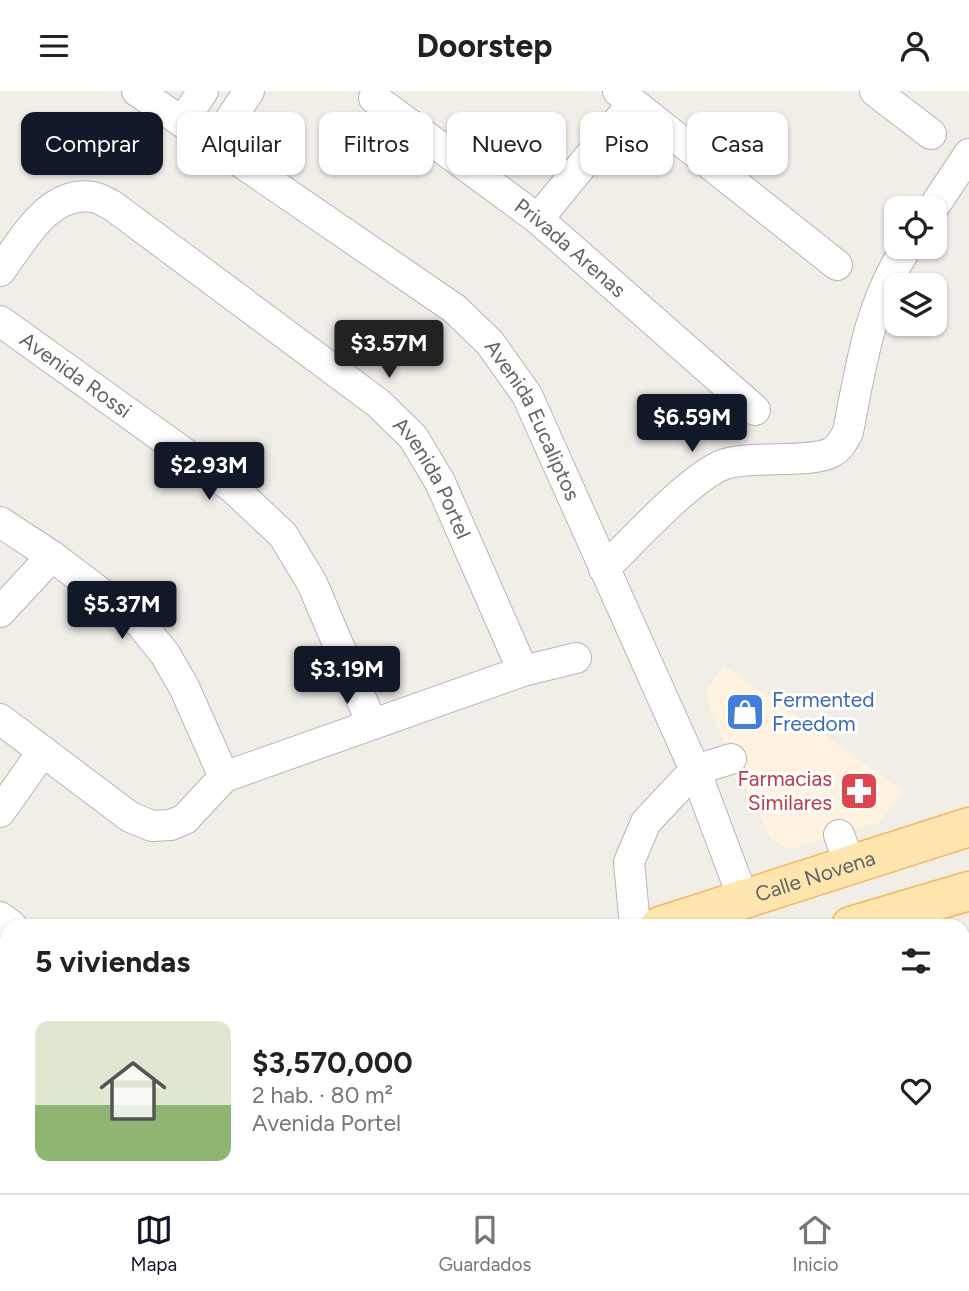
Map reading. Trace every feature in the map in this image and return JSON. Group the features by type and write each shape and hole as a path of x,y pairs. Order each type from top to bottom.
{"main road":[{"name":"Calle Novena","path":"681,919 743,898 844,849 969,827"},
{"path":"882,919 950,904"}],"street":[{"name":"Avenida Eucaliptos","path":"137,91 177,119"},
{"path":"188,112 202,91"},
{"path":"235,112 249,91"},
{"path":"875,91 931,134"},
{"path":"538,219 625,97 837,265"},
{"name":"Privada Arenas","path":"374,98 538,219 755,410"},
{"path":"941,196 969,154"},
{"name":"Avenida Eucaliptos","path":"259,175 455,309 490,344 527,395 695,770 743,898"},
{"name":"Avenida Portel","path":"0,271 42,214 78,197 95,197 113,207 378,403 413,437 440,482 523,671"},
{"path":"604,569 696,481 724,464 761,458 820,457 833,452 843,442 848,432 870,323 883,288 900,259"},
{"name":"Avenida Rossi","path":"0,321 233,488 283,535 312,583 372,724"},
{"path":"0,522 52,556 140,623 165,654 184,687 224,777"},
{"path":"0,612 52,556"},
{"path":"0,719 131,817 152,826 171,825 185,819 224,777 523,671 576,658"},
{"path":"0,812 43,751"},
{"path":"634,919 629,862 646,822 695,770 732,759"}],"shaded area":[{"path":"724,666 903,790 880,822 790,849 772,840 731,759 712,714 706,690"}],"place":[{"name":"Fermented Freedom","path":"745,712"},
{"name":"Farmacias Similares","path":"859,791"}]}
